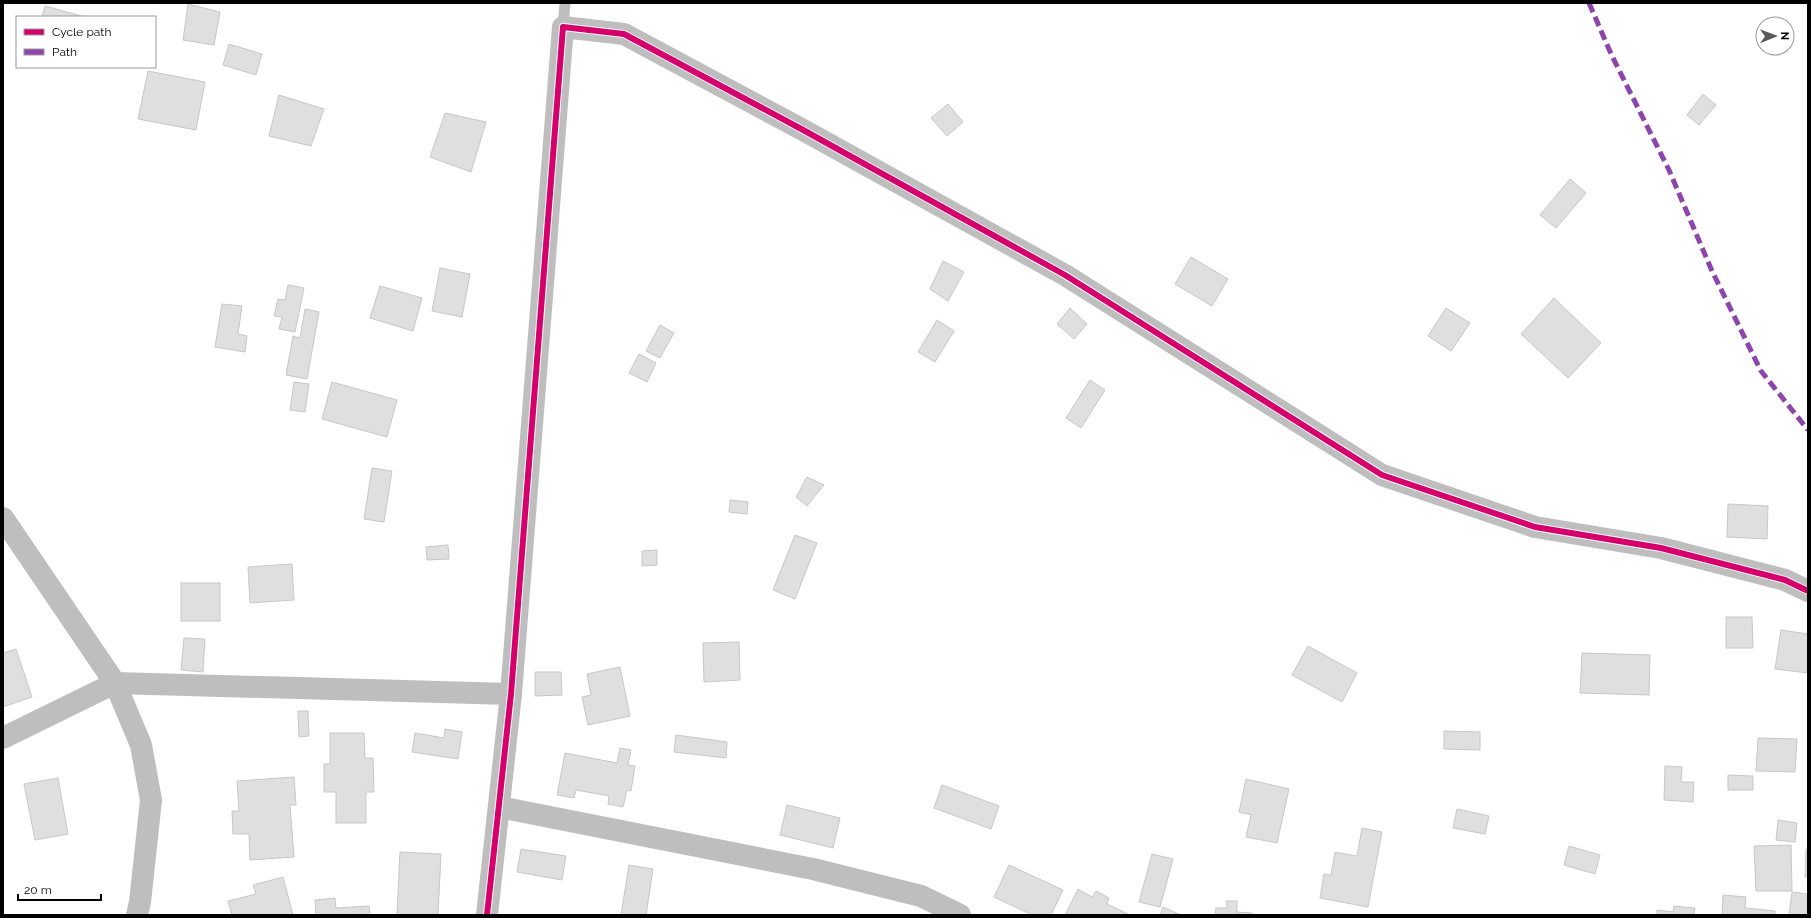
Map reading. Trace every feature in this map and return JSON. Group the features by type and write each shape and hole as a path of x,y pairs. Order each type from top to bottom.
{"street":[{"path":"487,915 511,694 563,27 624,34 805,131 1065,275 1382,475 1535,527 1661,548 1785,580 1808,591"},
{"path":"3,518 115,683 141,745 151,800 140,902 137,915"},
{"path":"3,738 115,683 511,694"},
{"path":"499,807 813,869 921,896 960,915"}],"lane":[{"path":"563,27 565,3"}],"building":[{"path":"188,4 220,12 214,45 183,40"},
{"path":"45,6 81,16 42,16"},
{"path":"229,44 262,54 256,75 223,65"},
{"path":"148,71 205,82 196,130 138,119"},
{"path":"1703,94 1716,105 1699,125 1687,115"},
{"path":"279,95 324,109 311,146 269,136"},
{"path":"948,104 963,122 947,136 931,118"},
{"path":"445,113 486,122 471,172 430,157"},
{"path":"1570,179 1586,193 1556,228 1540,215"},
{"path":"1191,257 1228,279 1212,306 1175,284"},
{"path":"943,261 964,272 948,301 930,289"},
{"path":"440,268 470,274 462,317 432,311"},
{"path":"288,285 304,288 295,332 279,329 282,317 274,316 278,299 285,300"},
{"path":"380,286 422,298 413,331 370,318"},
{"path":"1554,298 1601,343 1568,378 1521,334"},
{"path":"222,304 242,306 238,334 247,336 245,352 215,347"},
{"path":"1070,308 1087,324 1074,339 1057,324"},
{"path":"1446,308 1470,323 1451,351 1428,336"},
{"path":"305,309 319,312 307,379 286,375 293,336 300,338"},
{"path":"937,320 954,331 935,362 918,352"},
{"path":"660,325 674,333 660,358 646,351"},
{"path":"639,354 656,363 647,382 629,373"},
{"path":"1090,380 1105,390 1081,428 1066,418"},
{"path":"294,382 309,384 305,412 290,410"},
{"path":"332,382 397,400 387,437 322,419"},
{"path":"372,468 392,471 384,522 364,519"},
{"path":"807,477 824,485 807,506 796,497"},
{"path":"730,500 748,502 747,514 729,512"},
{"path":"1728,504 1768,506 1767,539 1727,537"},
{"path":"795,535 817,543 795,599 773,590"},
{"path":"448,545 449,559 427,560 426,547"},
{"path":"657,550 657,565 642,566 642,551"},
{"path":"292,564 294,600 250,603 248,567"},
{"path":"181,583 220,583 220,621 181,621"},
{"path":"1726,617 1752,617 1753,648 1726,648"},
{"path":"1781,630 1808,634 1808,673 1775,669"},
{"path":"184,638 205,639 203,672 181,670"},
{"path":"739,642 740,680 704,682 703,643"},
{"path":"1308,646 1357,673 1342,702 1292,675"},
{"path":"16,649 32,697 3,707 3,653"},
{"path":"1582,653 1650,655 1649,695 1580,693"},
{"path":"620,667 630,716 588,725 582,697 591,695 587,674"},
{"path":"535,672 561,672 562,695 535,696"},
{"path":"298,711 308,711 309,736 299,737"},
{"path":"445,729 462,732 458,759 412,752 415,733 444,738"},
{"path":"1444,731 1480,732 1480,750 1444,749"},
{"path":"330,733 364,733 365,758 373,758 374,792 366,792 366,823 336,823 336,792 324,792 324,764 330,764"},
{"path":"676,735 727,742 726,758 674,752"},
{"path":"1758,738 1797,739 1795,772 1756,771"},
{"path":"620,748 631,750 628,765 635,766 631,791 627,790 623,807 608,804 609,796 576,790 574,798 557,795 565,753 617,763"},
{"path":"1665,766 1682,767 1681,782 1694,782 1693,802 1664,800"},
{"path":"1728,775 1753,776 1753,790 1728,790"},
{"path":"294,777 296,805 290,805 294,857 250,860 249,834 233,834 232,811 239,811 237,781"},
{"path":"58,778 68,834 35,840 24,784"},
{"path":"1246,779 1289,789 1277,843 1246,837 1251,815 1239,812"},
{"path":"942,785 999,806 991,829 934,808"},
{"path":"787,805 840,818 833,848 780,835"},
{"path":"1457,809 1489,816 1485,834 1453,828"},
{"path":"1778,820 1797,823 1795,842 1776,840"},
{"path":"1362,828 1382,832 1368,907 1320,898 1324,874 1331,875 1335,852 1357,856"},
{"path":"1791,845 1792,891 1756,891 1754,846"},
{"path":"1569,846 1600,855 1595,874 1564,865"},
{"path":"521,849 566,856 562,880 517,872"},
{"path":"1806,849 1808,849 1808,877 1805,877"},
{"path":"400,852 441,854 438,915 397,915"},
{"path":"1152,854 1173,859 1160,907 1139,902"},
{"path":"629,865 653,869 646,915 621,915"},
{"path":"1009,865 1063,890 1051,915 1032,915 994,897"},
{"path":"283,877 293,915 232,915 228,901 256,894 253,885"},
{"path":"1078,889 1092,897 1096,891 1109,898 1107,904 1130,915 1065,915"},
{"path":"1792,892 1808,894 1808,915 1789,915"},
{"path":"1723,895 1746,897 1745,908 1775,911 1775,915 1722,915"},
{"path":"335,898 336,908 369,906 370,915 316,915 315,900"},
{"path":"1226,901 1237,901 1237,912 1252,913 1252,915 1215,915 1216,908 1227,908"},
{"path":"1674,906 1695,908 1694,915 1657,915 1657,910 1673,912"},
{"path":"1163,907 1181,915 1160,915"}],"marked path":[{"path":"1589,3 1612,56 1669,170 1712,271 1761,371 1808,430"}],"cycle path":[{"path":"487,915 511,694 563,27 624,34 805,131 1065,275 1382,475 1535,527 1661,548 1785,580 1808,591"}]}
